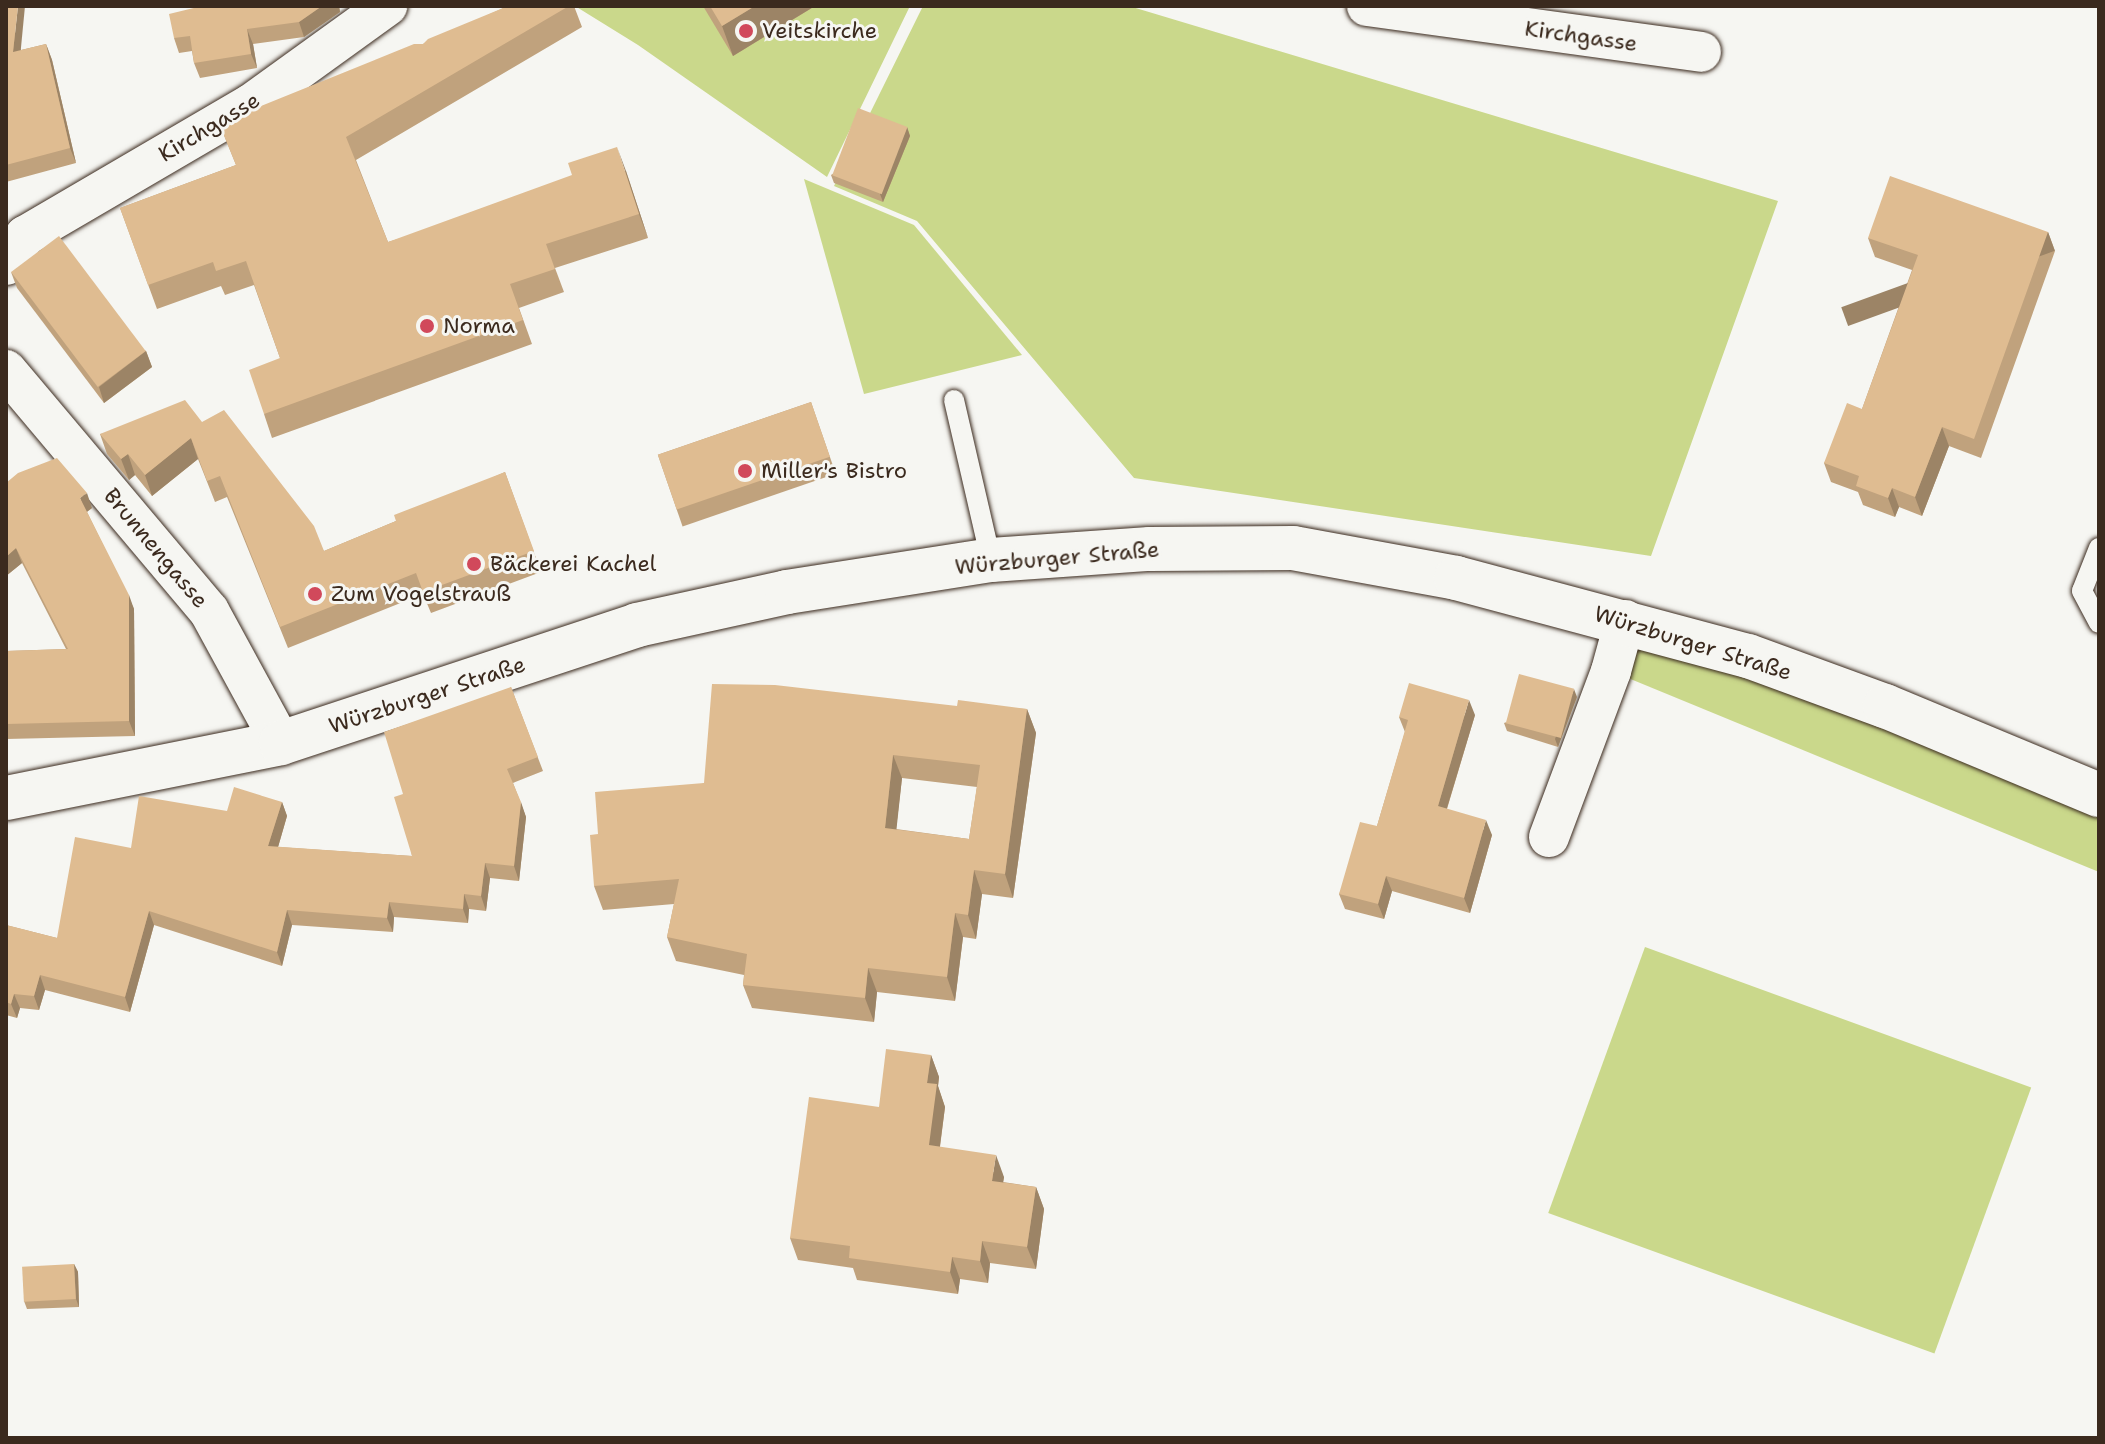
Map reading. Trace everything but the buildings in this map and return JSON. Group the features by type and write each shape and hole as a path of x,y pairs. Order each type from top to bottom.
{"main road":[{"name":"Würzburger Straße","path":"6,798 281,743 637,625 787,592 991,560 1163,548 1293,548 1456,578 1625,620 1748,656 1830,686 2099,795"}],"street":[{"name":"Kirchgasse","path":"12,243 251,104 387,6"},
{"name":"Kirchgasse","path":"1367,6 1701,52"},
{"name":"Brunnengasse","path":"6,370 209,611 281,743"},
{"path":"1549,837 1611,671 1625,620"}],"lane":[{"path":"954,400 991,560"},
{"path":"2099,548 2082,591 2099,623"}],"green space":[{"path":"575,6 910,6 827,177 638,45"},
{"path":"923,6 1129,6 1778,201 1651,556 1134,478 917,221 834,186"},
{"path":"804,179 914,225 1022,355 864,394"},
{"path":"1625,620 2099,795 2099,872 1611,671"},
{"path":"1645,947 2031,1088 1934,1354 1548,1213"}],"place":[{"name":"Veitskirche","path":"746,31"},
{"name":"Norma","path":"427,326"},
{"name":"Miller's Bistro","path":"745,471"},
{"name":"Bäckerei Kachel","path":"474,564"},
{"name":"Zum Vogelstrauß","path":"315,594"}]}
